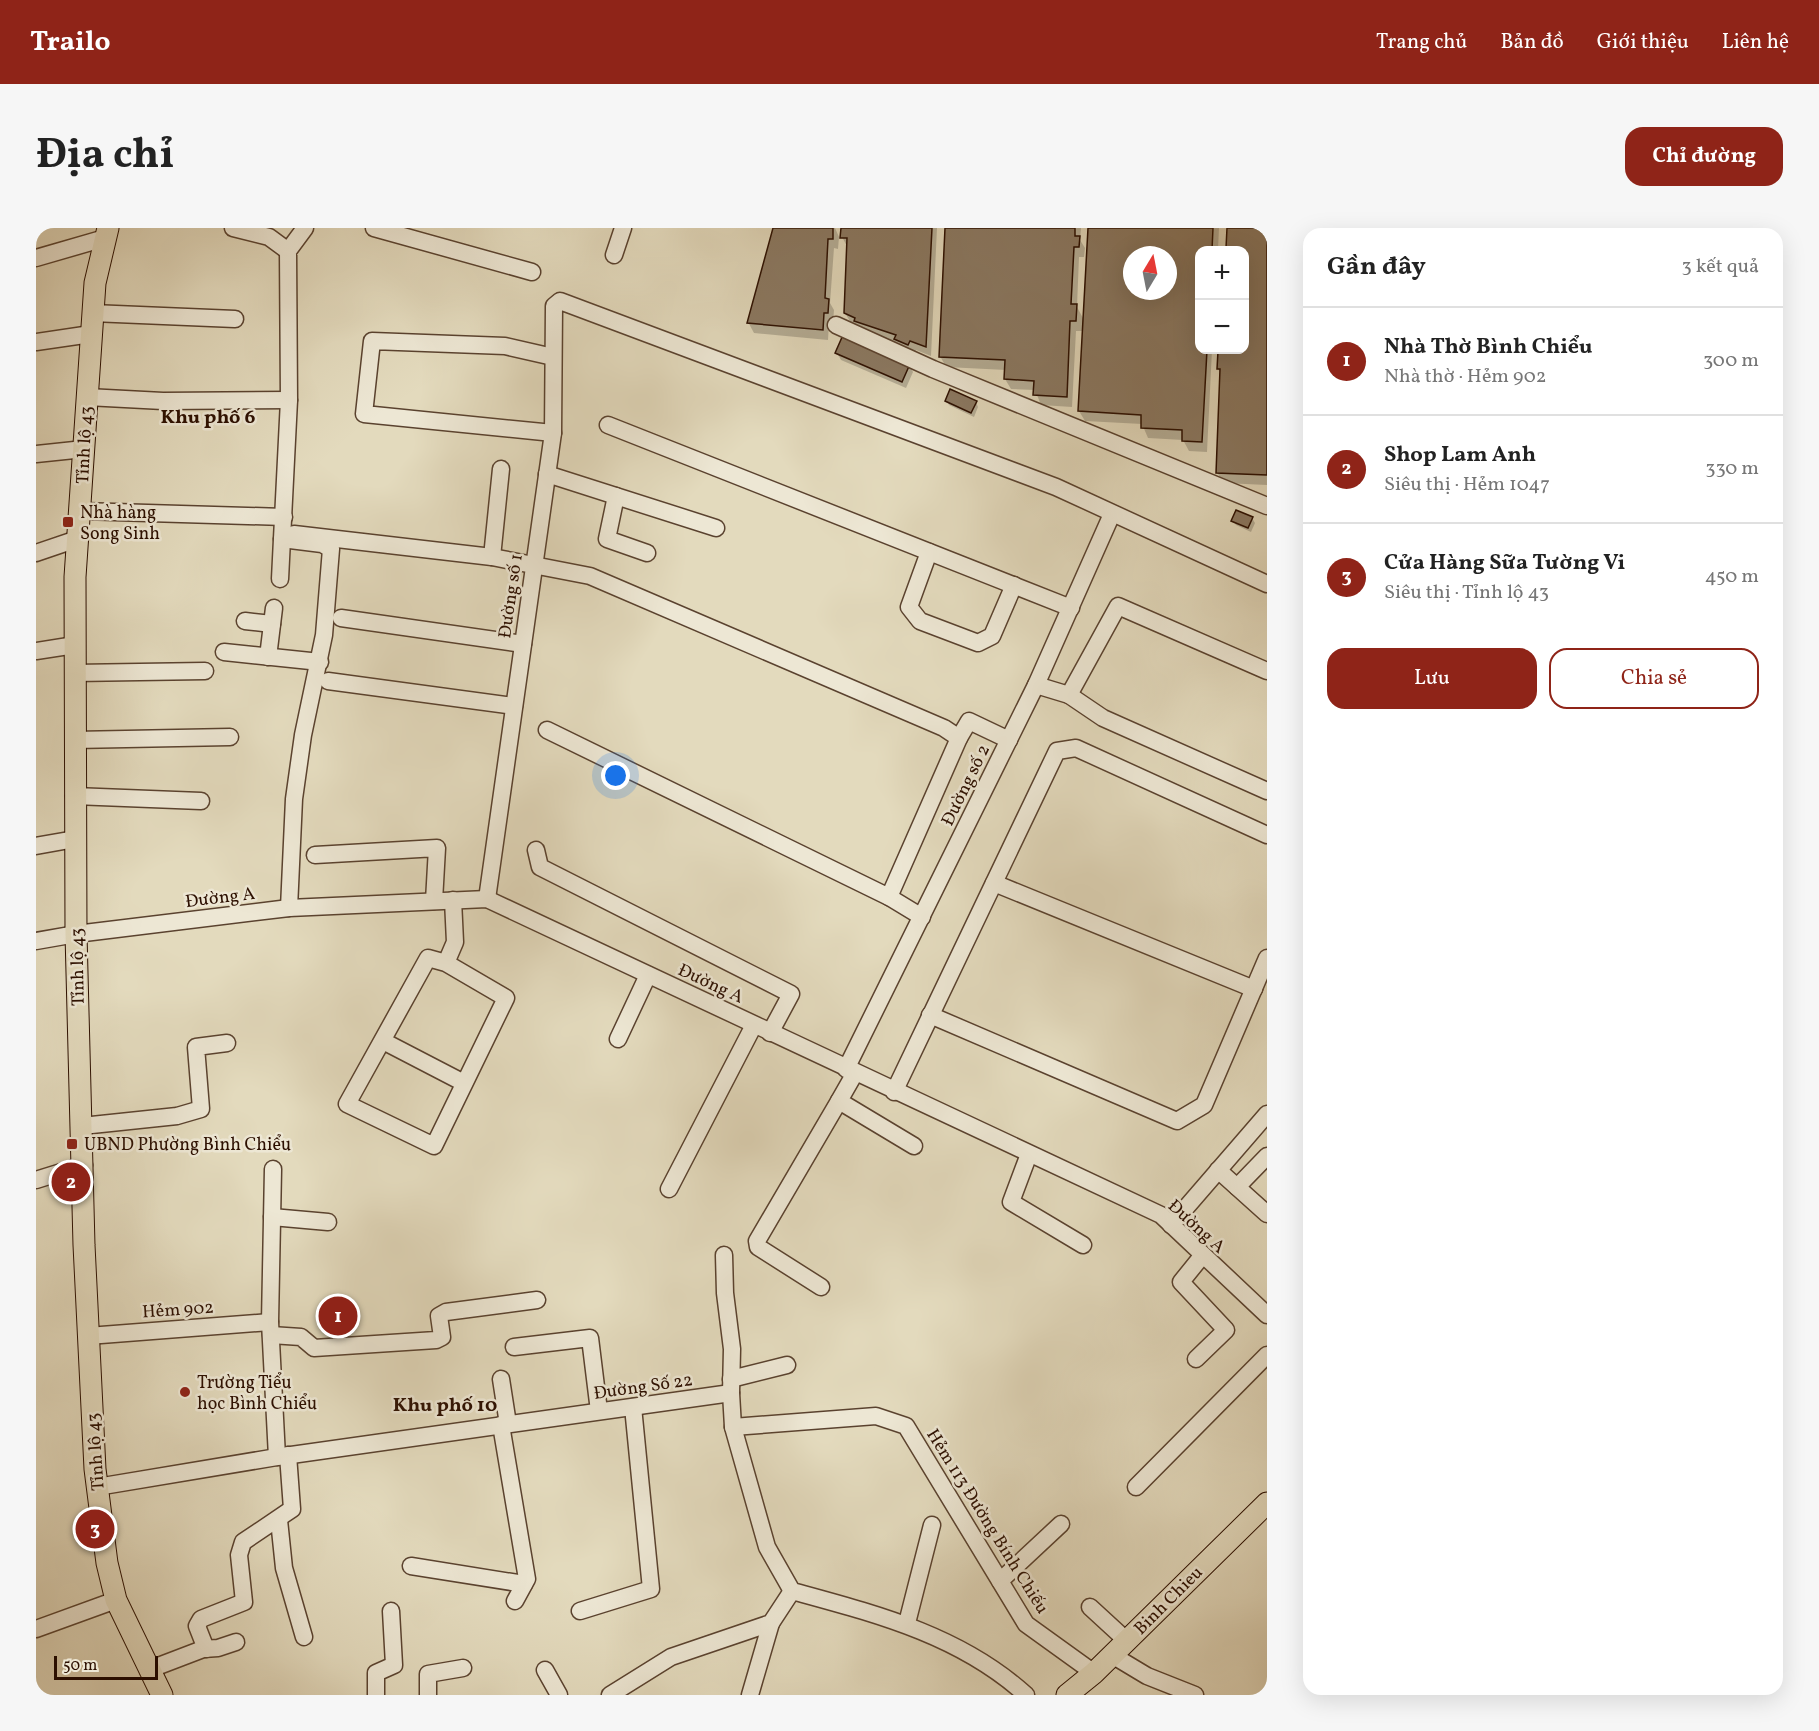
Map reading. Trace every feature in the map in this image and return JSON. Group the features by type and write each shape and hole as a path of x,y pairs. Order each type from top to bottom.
{"main road":[{"name":"Tỉnh lộ 43","path":"106,233 95,283 80,538 75,577 76,934 88,1336 97,1487 107,1563 116,1600 162,1695"},
{"name":"Binh Chieu","path":"1067,1695 1094,1673 1267,1503"}],"street":[{"path":"233,228 269,237 288,251"},
{"path":"280,579 288,536 284,517 289,400 288,251 305,228"},
{"path":"374,228 532,273"},
{"path":"614,255 623,228"},
{"path":"36,258 106,233"},
{"name":"Đường số 1","path":"488,899 553,433 554,306 560,301 1056,487 1112,514"},
{"path":"36,342 92,323 235,319"},
{"path":"836,325 933,369 1267,506"},
{"path":"553,357 505,346 372,341 364,414 553,433"},
{"path":"87,397 164,401 289,400"},
{"path":"608,425 1071,608"},
{"path":"36,454 84,449"},
{"path":"492,557 501,469"},
{"path":"547,474 716,528"},
{"path":"616,496 607,539 647,553"},
{"path":"81,511 284,517"},
{"path":"1112,514 1267,584"},
{"name":"Đường số 2","path":"821,1287 758,1247 757,1241 839,1101 850,1071 922,917 1036,685 1112,514"},
{"path":"288,536 492,557 590,576 944,728 959,738"},
{"path":"288,536 322,544 331,549 320,662 303,735 294,799 289,908"},
{"path":"36,553 80,538"},
{"path":"929,552 909,607 920,621 978,643 992,636 1014,585"},
{"path":"1069,695 1118,606 1267,671"},
{"path":"244,621 273,616 268,657"},
{"path":"341,618 523,644"},
{"path":"36,651 75,645"},
{"path":"224,652 320,662"},
{"path":"74,673 205,671"},
{"path":"328,681 514,706"},
{"path":"1036,685 1069,695 1103,718 1267,791"},
{"path":"890,897 959,738 969,721 1009,740"},
{"path":"547,730 890,897 922,917"},
{"path":"74,740 230,737"},
{"path":"894,1092 1057,751 1076,748 1267,835"},
{"path":"74,796 201,801"},
{"path":"36,846 75,839"},
{"path":"315,855 437,848 434,901"},
{"path":"536,849 540,867 791,994 770,1033"},
{"path":"994,883 1254,989"},
{"name":"Đường A","path":"36,941 289,908 488,899 894,1092 1161,1215 1267,1315"},
{"path":"446,963 455,942 453,900"},
{"path":"428,958 446,963 506,998 434,1146 347,1104 383,1041 428,958"},
{"path":"930,1015 1177,1122 1204,1105 1267,958"},
{"path":"618,1039 648,975"},
{"path":"669,1189 754,1025"},
{"path":"383,1041 464,1083"},
{"path":"82,1126 177,1116 201,1109 196,1047 227,1043"},
{"path":"839,1101 914,1146"},
{"path":"1170,1225 1267,1114"},
{"path":"1029,1155 1011,1202 1083,1245"},
{"path":"1237,1188 1267,1156"},
{"path":"36,1180 84,1165"},
{"path":"206,1649 197,1626 201,1619 243,1604 239,1554 241,1545 279,1520 293,1507 282,1456 271,1328 273,1169"},
{"path":"1218,1170 1267,1214"},
{"path":"272,1217 328,1222"},
{"path":"724,1255 725,1293 732,1349 733,1427 767,1547 792,1591 907,1623 972,1656 1026,1695"},
{"path":"1196,1359 1226,1330 1181,1282 1202,1256"},
{"name":"Hẻm 902","path":"88,1336 271,1328 301,1337 314,1348 436,1340 442,1336 440,1316 446,1312 537,1300"},
{"path":"514,1347 590,1338 599,1411"},
{"path":"1136,1486 1267,1355"},
{"name":"Đường Số 22","path":"97,1487 282,1456 633,1407 731,1386 787,1365"},
{"path":"501,1378 505,1425 527,1579 515,1601"},
{"path":"580,1611 651,1589 633,1407"},
{"name":"Hẻm 113 Đường Bính Chiếu","path":"733,1427 876,1416 906,1426 1026,1624 1094,1673"},
{"path":"279,1520 284,1568 304,1638"},
{"path":"1000,1581 1061,1524"},
{"path":"907,1623 932,1525"},
{"path":"411,1566 524,1584"},
{"path":"750,1695 771,1623 792,1591"},
{"path":"36,1629 116,1600"},
{"path":"1090,1607 1120,1648 1147,1676 1195,1695"},
{"path":"376,1695 376,1673 394,1665 390,1611"},
{"path":"610,1695 671,1657 771,1623"},
{"path":"148,1670 206,1649 236,1642"},
{"path":"428,1695 428,1674 463,1668"},
{"path":"545,1670 559,1695"}],"building":[{"path":"773,228 833,228 833,239 828,239 825,298 829,299 828,313 824,313 823,330 747,323"},
{"path":"841,228 932,228 926,347 910,341 908,345 894,339 896,335 854,321 855,318 844,313 847,238 840,238"},
{"path":"945,228 1075,228 1075,236 1080,236 1079,247 1074,247 1071,304 1077,304 1076,321 1070,321 1067,397 1033,395 1034,381 1004,379 1005,360 939,357"},
{"path":"1088,228 1213,228 1212,246 1195,246 1195,354 1207,354 1202,442 1182,441 1182,430 1141,428 1141,415 1078,411"},
{"path":"1227,228 1267,228 1267,475 1216,473 1220,369 1217,369 1218,354 1249,354 1249,246 1226,246"},
{"path":"843,335 910,364 902,382 835,353"},
{"path":"950,389 977,401 971,413 945,401"},
{"path":"1236,510 1253,517 1248,528 1231,521"}],"place":[{"name":"Nhà hàng Song Sinh","path":"68,522"},
{"name":"UBND Phường Bình Chiểu","path":"72,1144"},
{"name":"Shop Lam Anh","path":"71,1182"},
{"name":"Nhà Thờ Bình Chiểu","path":"338,1316"},
{"name":"Trường Tiểu học Bình Chiểu","path":"185,1392"},
{"name":"Cửa Hàng Sữa Tường Vi","path":"95,1529"}],"district":[{"name":"Khu phố 6","path":"208,416"},
{"name":"Khu phố 10","path":"445,1404"}]}
